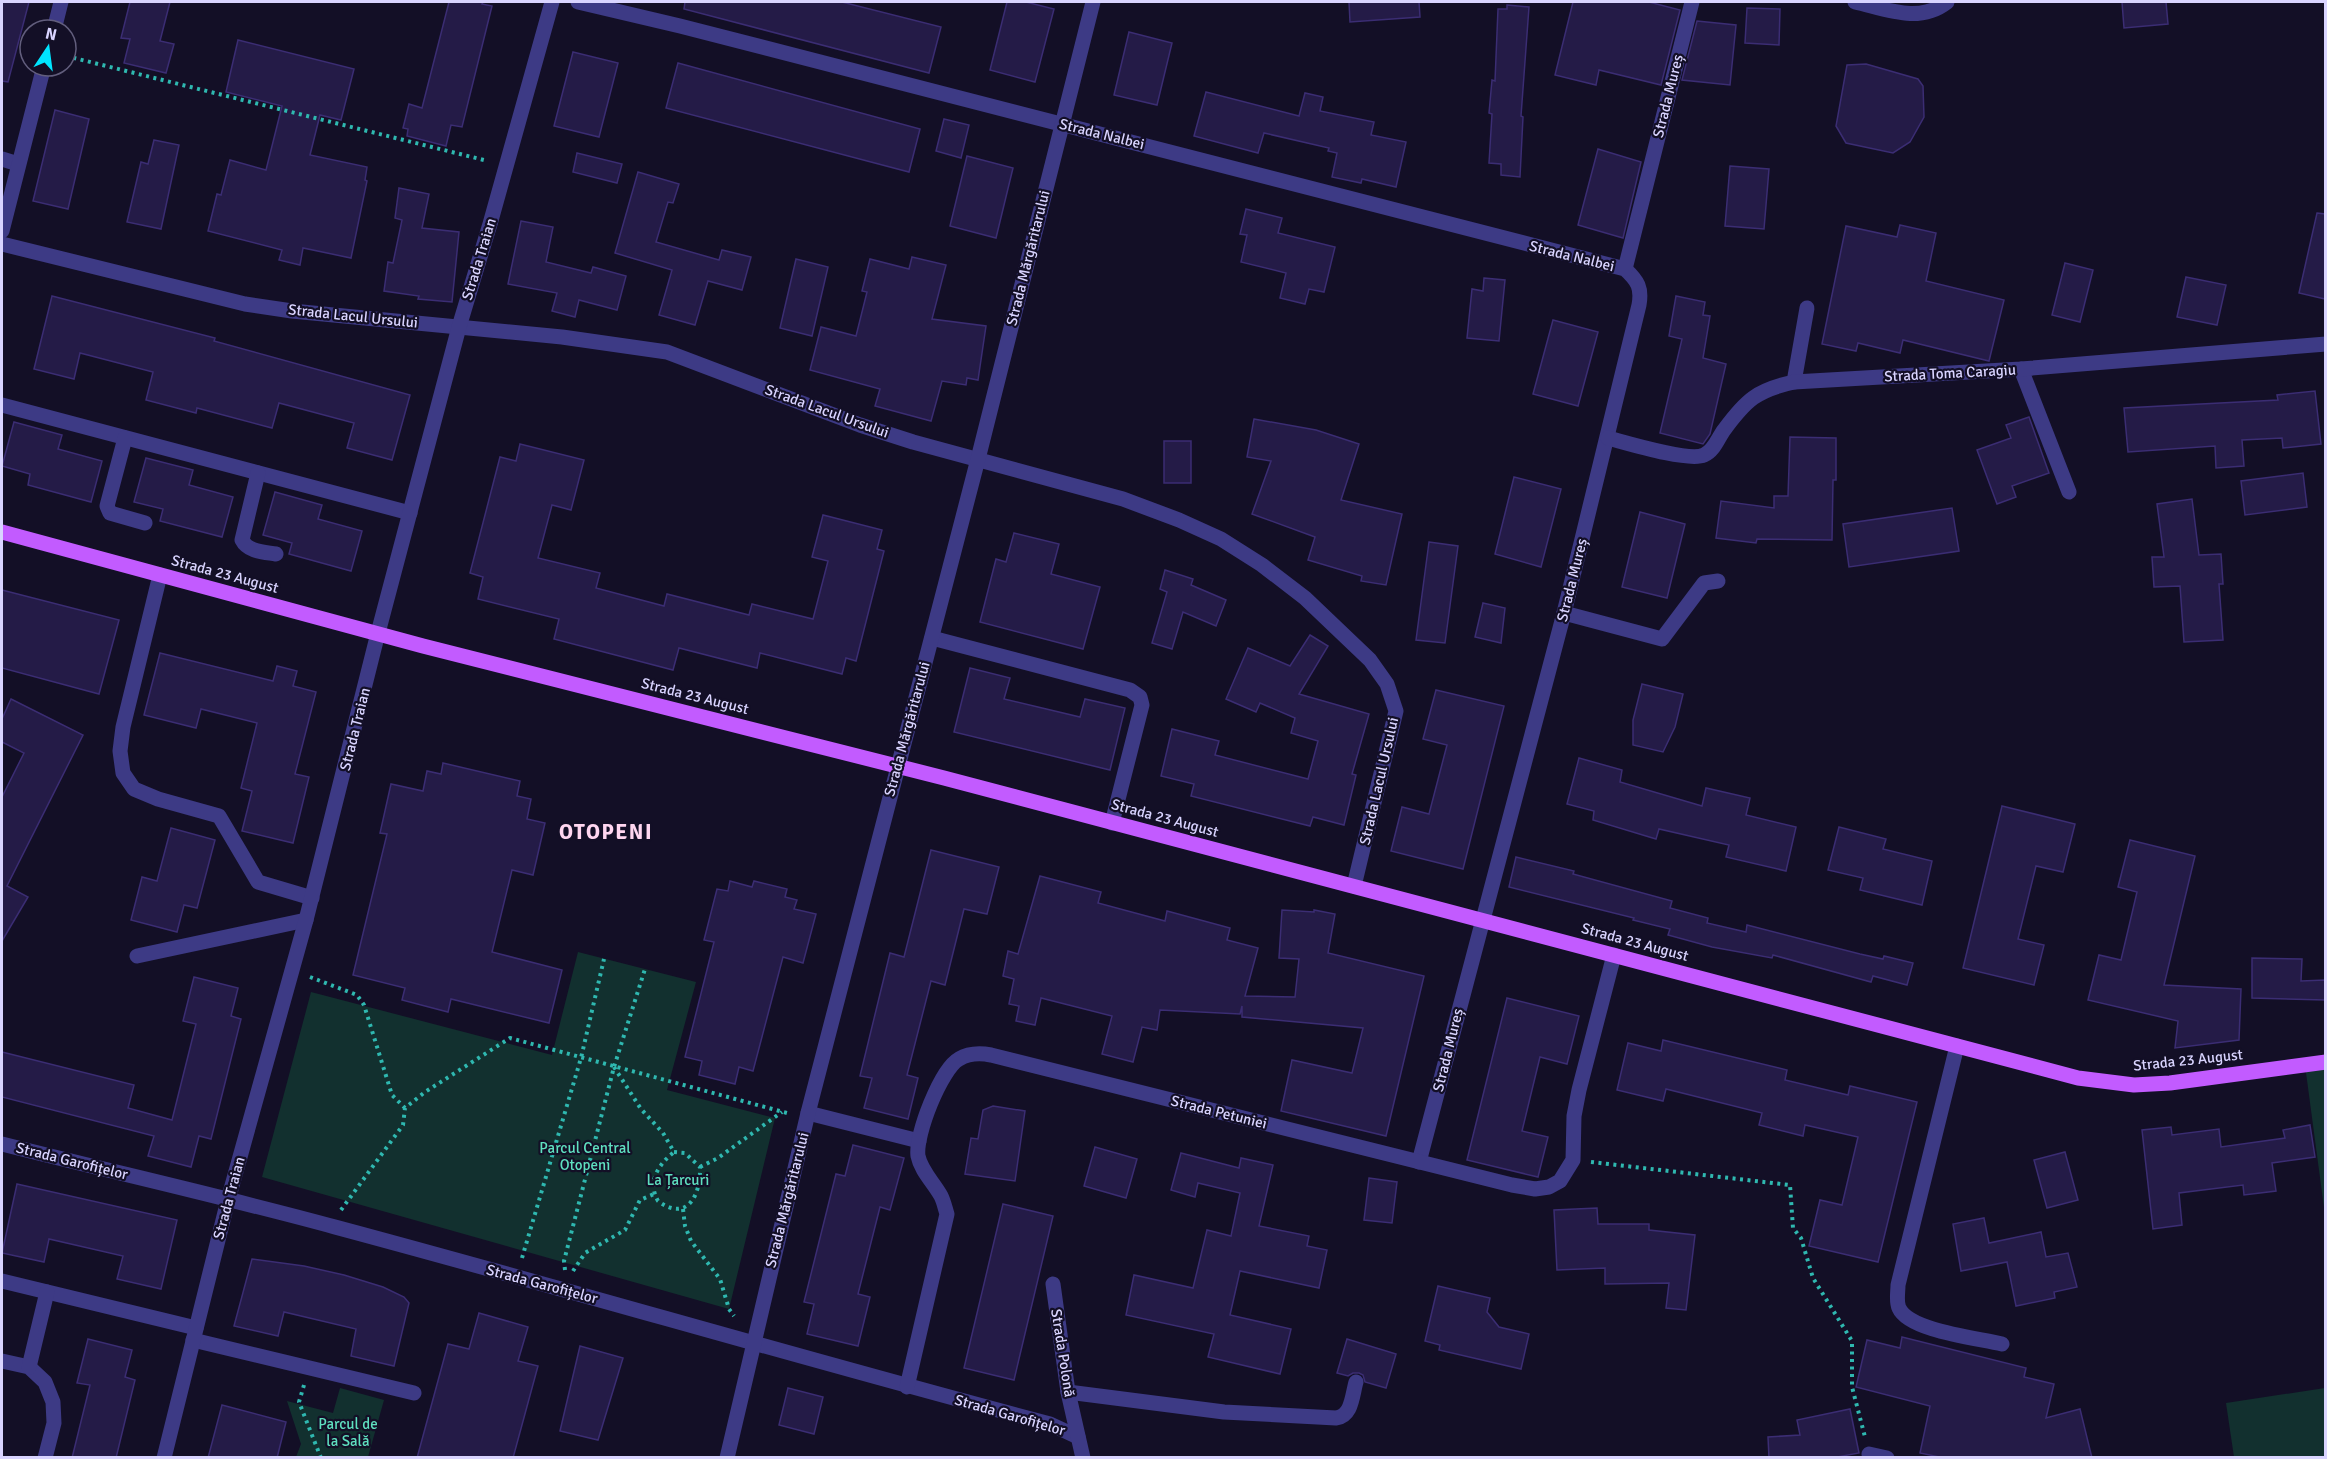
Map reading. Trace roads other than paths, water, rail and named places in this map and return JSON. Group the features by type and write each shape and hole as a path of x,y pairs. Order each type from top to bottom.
{"main road":[{"name":"Strada 23 August","path":"2,532 378,633 897,766 2078,1078 2134,1085 2170,1083 2325,1062"}],"street":[{"path":"57,18 61,2"},
{"name":"Strada Traian","path":"164,1458 228,1200 312,898 378,633 459,327 507,166 552,2"},
{"name":"Strada Nalbei","path":"578,2 1625,269"},
{"name":"Strada Mărgăritarului","path":"727,1458 808,1116 978,459 1093,2"},
{"name":"Strada Mureș","path":"1419,1162 1608,438 1642,292 1638,281 1625,269 1692,2"},
{"path":"1855,2 1904,14 1933,12 1947,2"},
{"path":"2,231 41,78"},
{"path":"2,159 18,164"},
{"name":"Strada Lacul Ursului","path":"2,244 245,304 292,311 562,337 667,352 860,425 913,442 1123,499 1221,539 1262,565 1305,598 1370,660 1387,684 1396,711 1354,886"},
{"path":"1794,382 1807,308"},
{"name":"Strada Toma Caragiu","path":"1608,438 1688,457 1704,456 1712,449 1746,402 1771,387 1794,382 2021,369 2325,344"},
{"path":"2021,369 2069,492"},
{"path":"2,405 410,513"},
{"path":"125,438 107,506 110,513 145,523"},
{"path":"258,473 242,540 245,546 253,550 276,554"},
{"path":"160,575 123,727 120,751 123,773 134,789 158,799 219,816 258,882 312,898"},
{"path":"1564,613 1662,639 1704,583 1718,581"},
{"path":"932,638 1130,690 1140,697 1142,705 1112,823"},
{"path":"138,956 306,920"},
{"name":"Strada Petuniei","path":"919,1141 930,1106 948,1068 958,1059 979,1053 1419,1162 1535,1189 1549,1187 1560,1182 1570,1166 1574,1116 1579,1090 1614,955"},
{"path":"1957,1046 1898,1285 1898,1306 1905,1317 1924,1326 2002,1344"},
{"path":"808,1116 919,1141 918,1156 943,1199 947,1214 907,1387"},
{"name":"Strada Garofițelor","path":"2,1144 332,1226 518,1276 565,1285 753,1344 1050,1424 1078,1437"},
{"path":"2,1281 308,1368 414,1393"},
{"name":"Strada Polonă","path":"1053,1284 1068,1392 1083,1458"},
{"path":"29,1367 47,1292"},
{"path":"2,1361 29,1367 45,1382 52,1402 54,1423 45,1458"},
{"path":"1068,1392 1224,1412 1336,1418 1343,1417 1347,1413 1356,1382"},
{"path":"1870,1456 1887,1458"}],"district":[{"name":"OTOPENI","path":"606,832"}],"park label":[{"name":"Parcul Central Otopeni","path":"585,1156"},
{"name":"La Țarcuri","path":"678,1180"},
{"name":"Parcul de la Sală","path":"348,1432"}]}
